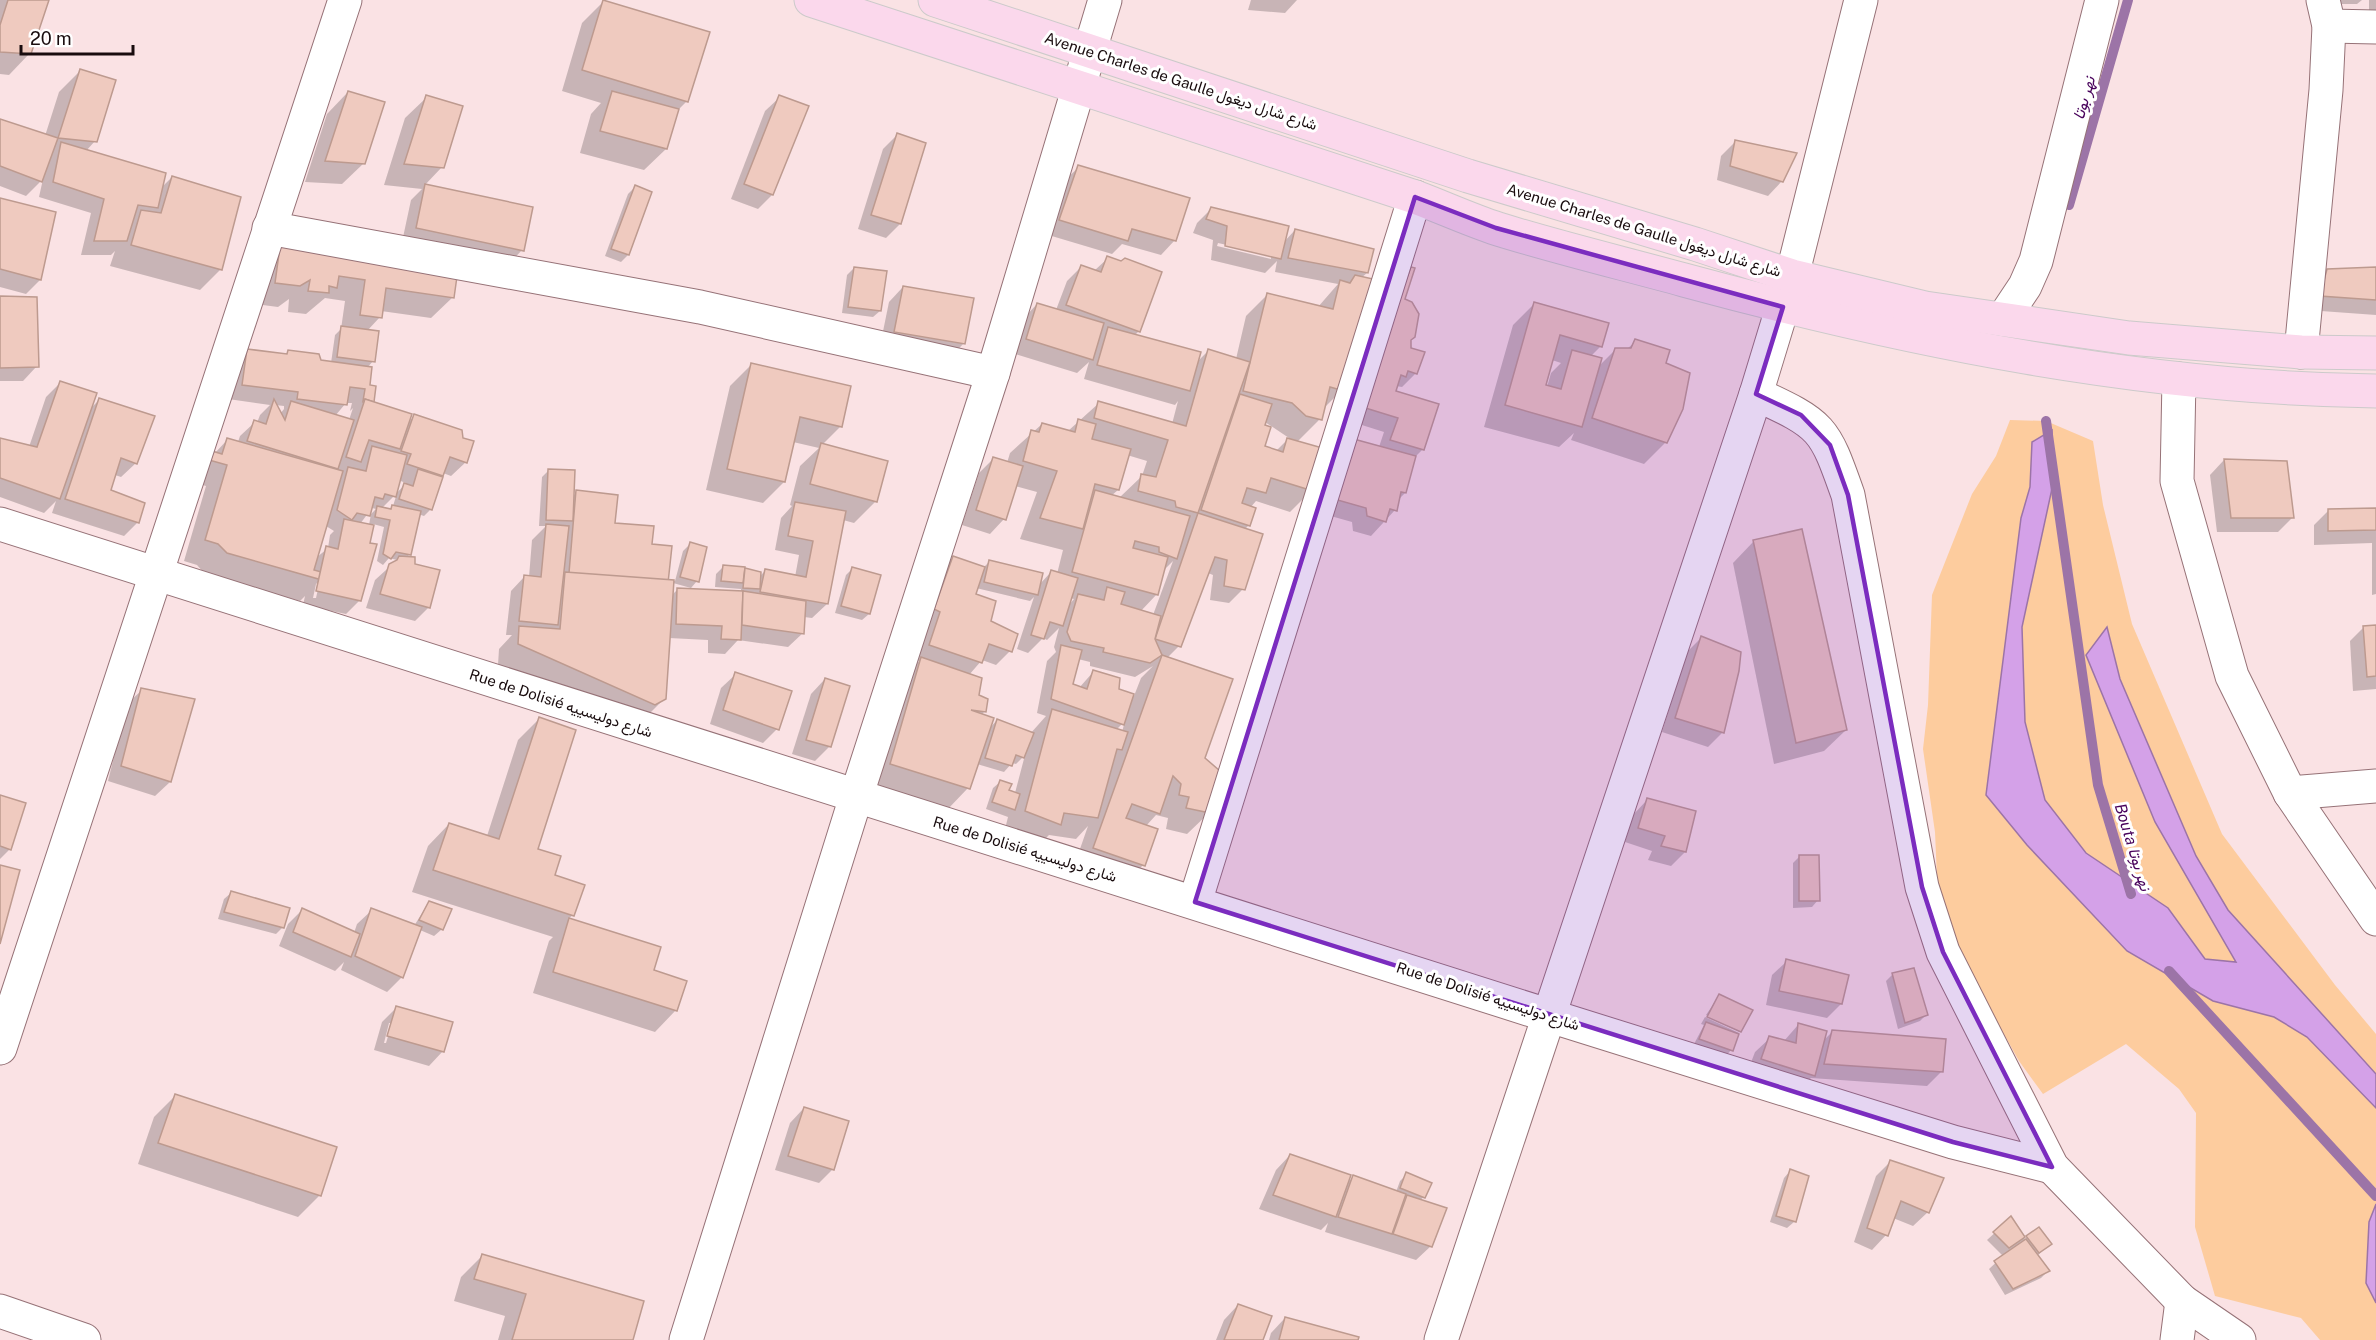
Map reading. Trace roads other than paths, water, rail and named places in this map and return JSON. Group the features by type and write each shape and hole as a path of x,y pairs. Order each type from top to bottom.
{"main road":[{"path":"811,0 1077,89 1415,197 1496,228 1783,307 2014,357 2179,379 2289,390 2376,391"},
{"name":"Avenue Charles de Gaulle شارع شارل ديغول","path":"934,0 1468,176 1695,244 1792,276 1925,308 2128,338 2301,352 2376,353"}],"street":[{"path":"0,1047 345,0"},
{"path":"686,1340 856,797 993,373 1105,0"},
{"path":"1441,1340 1547,1015 1756,394 1792,276 1861,0"},
{"path":"2014,321 2036,261 2102,0"},
{"path":"2301,352 2326,90 2326,13 2376,27"},
{"path":"1195,902 1415,197"},
{"path":"269,228 700,307 993,373"},
{"path":"2179,379 2177,481 2232,676 2290,793 2376,919"},
{"path":"1756,394 1801,415 1820,430 1830,445 1848,495 1926,898 1942,952 2052,1167 2182,1300 2239,1340"},
{"name":"Rue de Dolisié شارع دوليسييه","path":"0,524 1953,1143 2052,1167"},
{"path":"2290,793 2376,786"},
{"path":"2177,1340 2182,1300"},
{"path":"0,1311 84,1340"}],"waterway":[{"name":"نهر بوتا","path":"2069,205 2128,0"},
{"name":"Bouta نهر بوتا","path":"2046,421 2098,785 2131,894"},
{"name":"Bouta نهر بوتا","path":"2169,971 2376,1196"}]}
